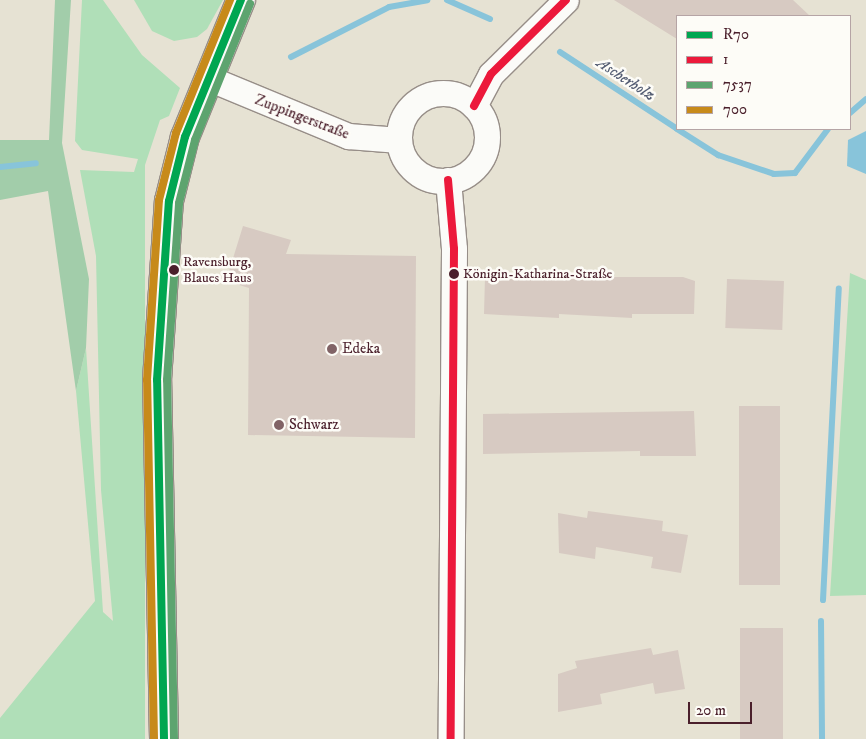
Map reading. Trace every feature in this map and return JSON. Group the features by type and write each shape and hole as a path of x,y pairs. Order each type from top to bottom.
{"street":[{"path":"164,739 156,380 160,294 169,201 184,137 241,0"},
{"path":"474,106 491,74 566,0"},
{"name":"Zuppingerstraße","path":"208,78 348,136 399,140"},
{"path":"454,94 474,106 484,120 485,148 471,171 448,180 419,174 402,153 399,140 406,113 427,96 454,94"},
{"path":"448,180 454,249 451,739"}],"green space":[{"path":"55,0 71,0 62,143 89,279 86,348 76,391 48,191 0,200 0,140 49,140"},
{"path":"82,0 103,0 142,55 180,88 169,116 160,120 145,165 145,739 0,739 0,718 95,601 76,391 86,348 103,612 113,621 101,490 96,256 80,170 134,172 138,159 82,150 75,141"},
{"path":"134,0 223,0 207,29 197,37 174,41 152,31"},
{"path":"850,273 866,280 866,595 830,596"}],"water":[{"path":"866,131 866,174 847,166 848,140"}],"building":[{"path":"614,0 793,0 809,15 676,15 676,38"},
{"name":"Edeka","path":"243,226 291,240 286,254 416,256 415,438 248,435 249,288 226,281"},
{"path":"485,277 683,277 695,281 694,314 632,314 632,318 559,314 559,318 484,314"},
{"path":"727,279 784,281 782,330 725,328"},
{"path":"739,406 780,406 780,585 739,585"},
{"path":"694,411 696,456 640,456 640,451 483,454 483,414"},
{"path":"588,511 663,521 662,531 688,535 681,573 651,568 653,557 596,547 595,559 559,553 558,513 587,518"},
{"path":"740,628 783,628 783,739 740,739"},
{"path":"651,648 653,655 678,650 685,689 655,694 653,683 600,694 602,704 558,712 558,674 577,668 575,661"}],"waterway":[{"name":"Ascherholz","path":"291,57 389,7 427,0"},
{"name":"Ascherholz","path":"447,0 490,19"},
{"name":"Ascherholz","path":"560,52 676,128"},
{"name":"Ascherholz","path":"851,112 866,99"},
{"name":"Ascherholz","path":"679,130 718,155 774,174 795,173 827,130"},
{"name":"Ascherholz","path":"0,167 36,163"},
{"path":"823,600 839,288"},
{"path":"821,621 822,739"}],"transit line":[{"name":"700","path":"154,739 147,380 159,200 176,133 230,0"},
{"name":"R70","path":"164,739 157,380 169,201 185,137 241,0"},
{"name":"1","path":"474,106 491,74 566,0"},
{"name":"7537","path":"174,739 167,380 179,203 195,140 250,4"},
{"name":"1","path":"448,180 454,249 451,739"}],"place":[{"name":"Ravensburg, Blaues Haus","path":"174,270"},
{"name":"Königin-Katharina-Straße","path":"454,274"},
{"name":"Edeka","path":"332,349"},
{"name":"Schwarz","path":"279,425"}]}
